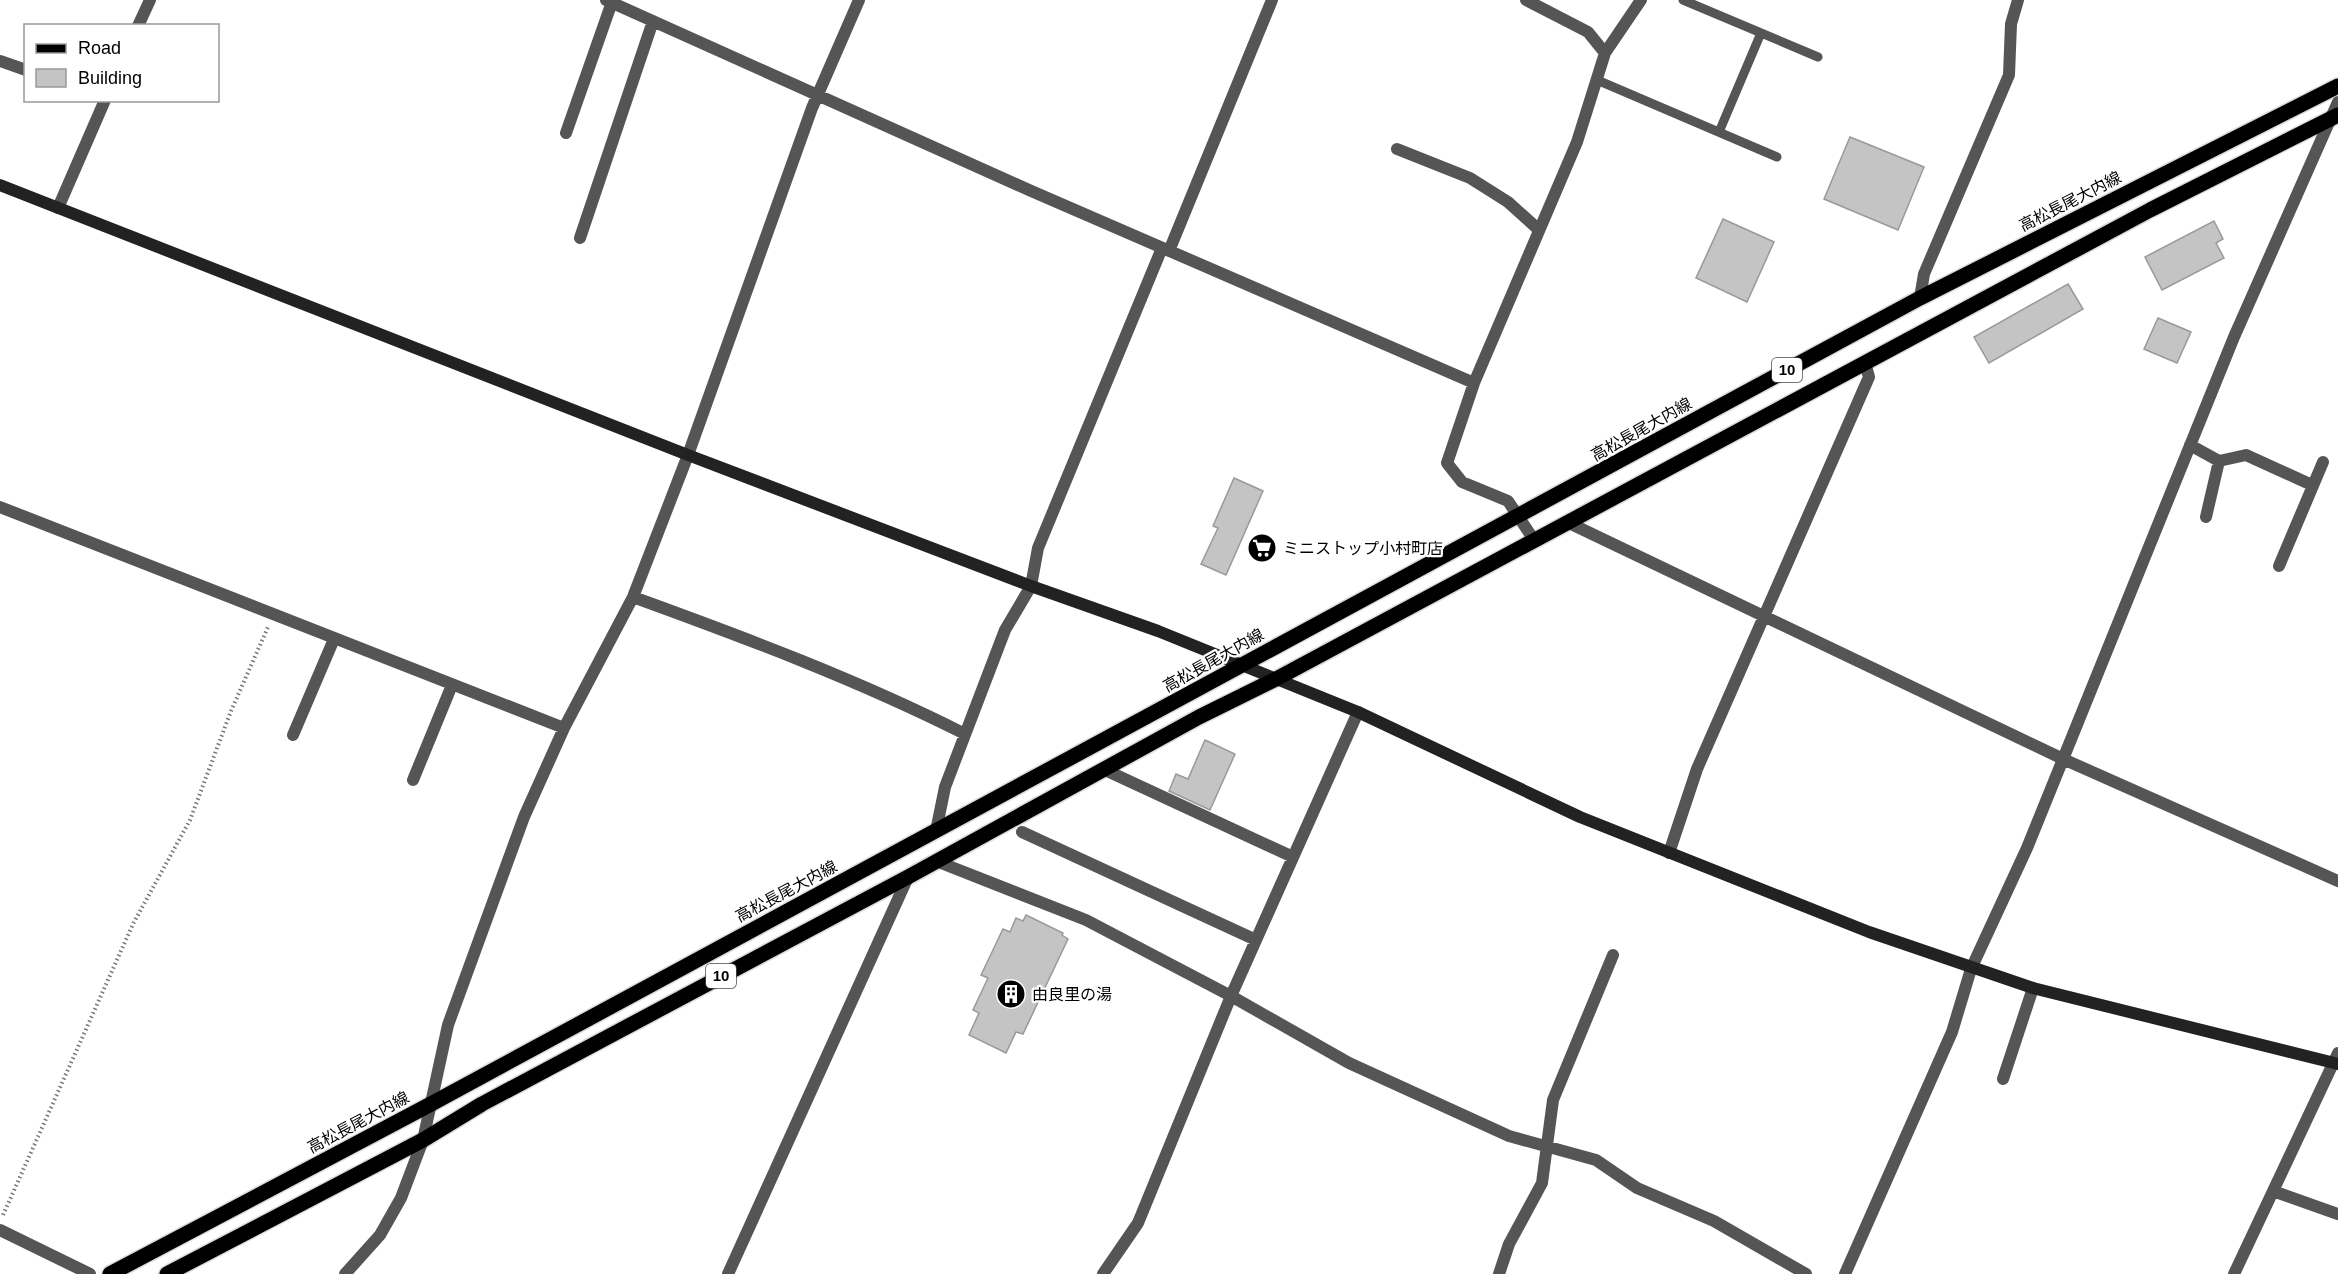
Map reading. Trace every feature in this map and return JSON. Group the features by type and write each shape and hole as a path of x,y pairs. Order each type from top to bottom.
{"main road":[{"name":"高松長尾大内線","path":"110,1274 431,1104 1920,298 2338,86"},
{"name":"10","path":"167,1274 423,1140 482,1104 908,877 1102,769 2150,210 2334,117"}],"street":[{"path":"139,24 150,0"},
{"path":"345,1274 380,1235 400,1198 423,1140 448,1025 525,817 564,728 633,597 688,455 818,94 859,0"},
{"path":"936,831 945,787 1005,630 1031,586 1038,548 1272,0"},
{"path":"1526,0 1588,32 1605,53"},
{"path":"1534,540 1508,501 1462,482 1447,463 1474,383 1577,142 1605,53 1641,0"},
{"path":"1920,298 1924,274 2009,75 2011,24 2018,0"},
{"path":"566,133 609,1 1165,249 1474,383"},
{"path":"580,238 653,21"},
{"path":"0,61 24,69"},
{"path":"58,208 104,102"},
{"path":"1845,1274 1952,1032 1971,969 2027,848 2234,337 2334,117 2338,102"},
{"path":"1397,149 1470,178 1508,202 1539,230"},
{"path":"0,185 688,455 1031,586 1158,631 1276,678 1358,712 1580,818 1869,932 1971,969 2033,988 2337,1060 2234,1274"},
{"path":"1670,853 1697,769 1869,377 1865,363"},
{"path":"2190,445 2219,461 2246,455 2312,485"},
{"path":"2206,517 2219,461"},
{"path":"2279,566 2323,462"},
{"path":"0,507 564,728"},
{"path":"1567,522 2063,759 2338,881"},
{"path":"633,597 768,647 902,703 965,734"},
{"path":"293,735 334,639"},
{"path":"413,780 452,685"},
{"path":"1103,1274 1138,1222 1231,996 1358,712"},
{"path":"1102,769 1293,857"},
{"path":"1022,832 1256,940"},
{"path":"936,861 1086,920 1231,996 1349,1063 1509,1136 1596,1160 1637,1188 1714,1221 1806,1274"},
{"path":"728,1274 908,877"},
{"path":"1499,1274 1509,1244 1542,1183 1552,1100 1613,955"},
{"path":"2003,1079 2033,988"},
{"path":"2273,1191 2338,1214"},
{"path":"0,1230 90,1274"}],"lane":[{"path":"1683,0 1818,57"},
{"path":"1719,132 1761,33"},
{"path":"1597,80 1777,157"}],"path":[{"path":"0,1221 133,924 190,820 231,711 274,615"}],"building":[{"path":"1850,137 1924,167 1898,230 1824,199"},
{"path":"1723,219 1774,242 1747,302 1696,278"},
{"path":"2214,221 2223,239 2216,243 2224,258 2162,290 2145,257"},
{"path":"2068,284 2083,309 1989,363 1974,337"},
{"path":"2158,318 2191,332 2177,363 2144,349"},
{"path":"1234,478 1263,491 1226,575 1201,564 1218,528 1213,526"},
{"path":"1205,740 1235,754 1210,810 1169,791 1176,774 1188,779"},
{"name":"由良里の湯","path":"1026,915 1063,933 1062,935 1068,939 1023,1034 1016,1032 1006,1053 969,1035 979,1013 973,1010 988,978 981,975 1003,929 1010,932 1016,918 1023,921"}],"place":[{"name":"ミニストップ小村町店","path":"1262,548"},
{"name":"由良里の湯","path":"1011,994"}]}
